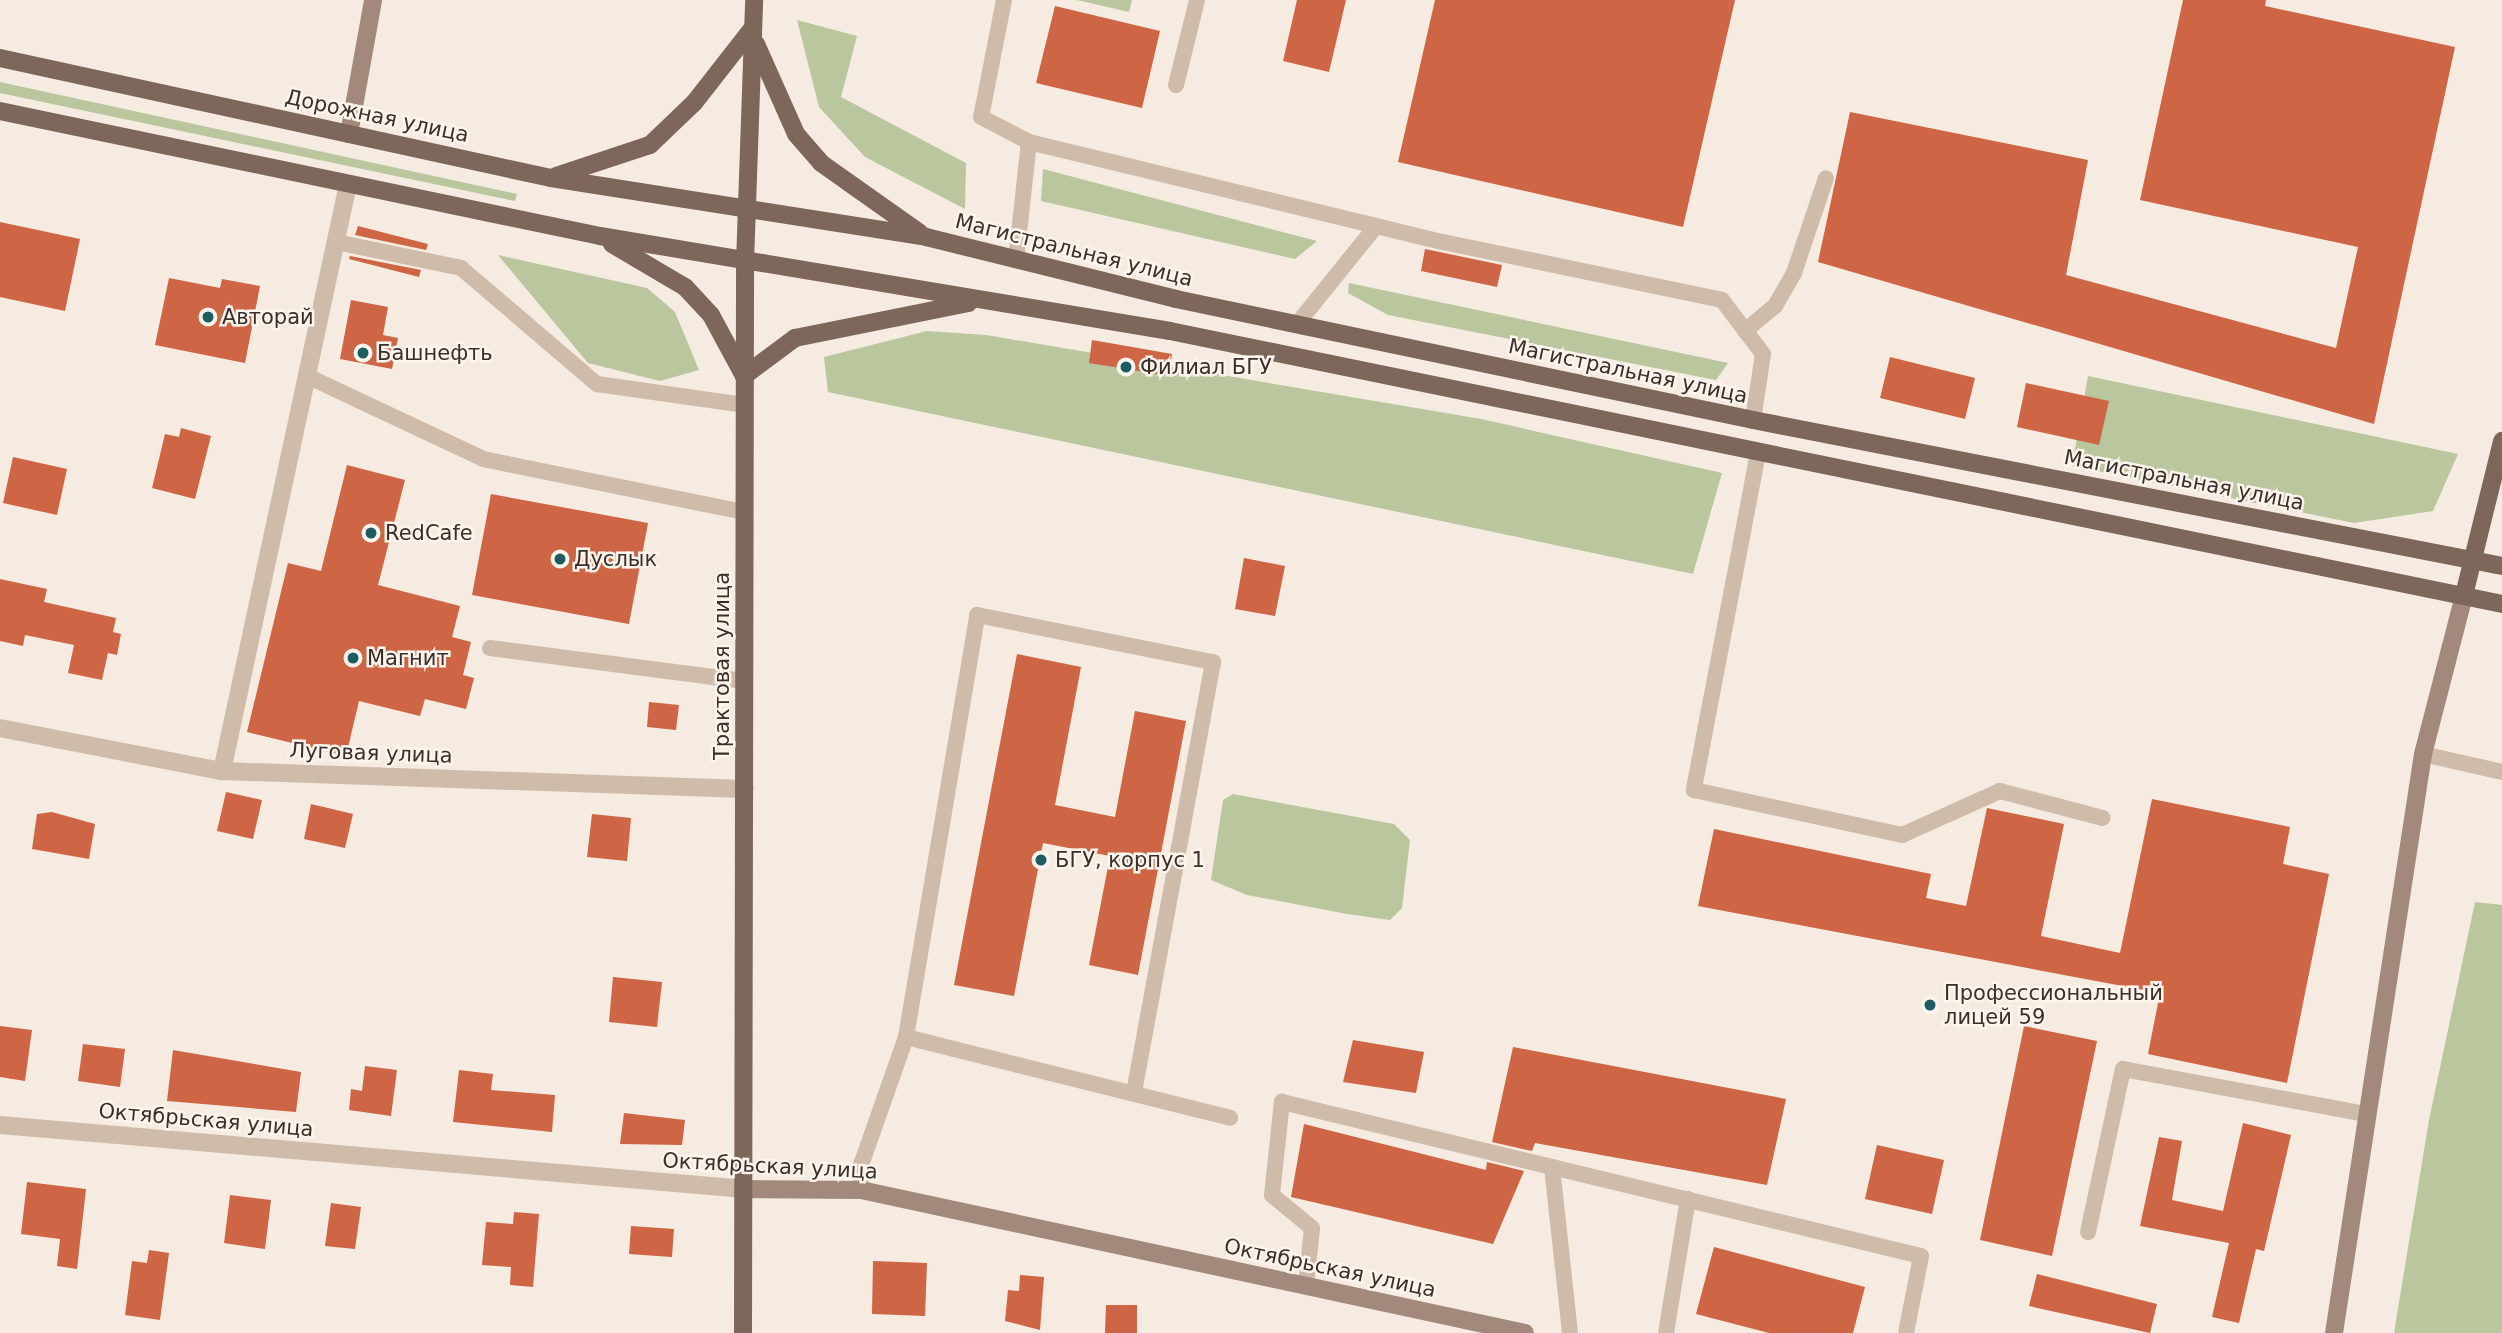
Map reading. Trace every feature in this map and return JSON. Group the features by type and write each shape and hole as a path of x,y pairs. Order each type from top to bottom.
{"main road":[{"name":"Трактовая улица","path":"743,1333 744,376 746,208 754,0"},
{"path":"551,177 650,145 694,103 751,30"},
{"path":"751,30 766,77 796,134 832,174 926,237"},
{"name":"Дорожная улица","path":"0,58 551,177 746,208"},
{"path":"0,111 347,189 745,263 1170,331 2502,604"},
{"name":"Магистральная улица","path":"746,208 926,237 1297,324 1753,420 2502,566"},
{"path":"600,236 685,288 710,315 744,376 795,338 836,325 985,300"},
{"path":"2464,595 2475,560 2502,441"}],"street":[{"path":"349,134 373,0"},
{"path":"222,771 347,189"},
{"path":"2334,1333 2423,754 2464,595"},
{"name":"Луговая улица","path":"0,727 222,771 745,789"},
{"name":"Октябрьская улица","path":"0,1125 745,1189 861,1190 1525,1333"}],"lane":[{"path":"1004,0 981,117 1029,142 1376,226 1722,300 1763,354 1753,420"},
{"path":"1177,85 1196,0"},
{"path":"1016,260 1029,142"},
{"path":"1745,331 1775,306 1794,274 1826,178"},
{"path":"1297,324 1376,226"},
{"path":"336,242 461,268 597,384 744,405"},
{"path":"307,376 483,458 744,512"},
{"path":"1758,453 1694,790 1902,835 2000,791 2103,818"},
{"path":"861,1190 862,1165 906,1037 977,615 1213,662 1134,1091"},
{"path":"490,648 744,681"},
{"path":"2423,754 2502,772"},
{"path":"906,1037 1134,1091 1230,1118"},
{"path":"2088,1232 2123,1069 2366,1114"},
{"path":"1306,1286 1312,1228 1272,1195 1282,1102 1921,1255 1906,1333"},
{"path":"1552,1167 1570,1333"},
{"path":"1666,1333 1688,1199"}],"green space":[{"path":"1077,0 1132,0 1129,12"},
{"path":"797,20 857,36 841,97 966,163 965,209 865,157 819,107"},
{"path":"0,82 517,194 515,201 0,93"},
{"path":"1043,169 1317,241 1295,259 1041,201"},
{"path":"498,255 647,288 675,312 699,370 660,381 588,363"},
{"path":"1349,283 1728,363 1716,380 1388,315 1348,293"},
{"path":"927,331 986,335 1481,419 1722,473 1693,574 828,392 824,357"},
{"path":"2088,376 2458,454 2433,511 2354,523 2072,466"},
{"path":"1233,794 1394,824 1410,840 1402,908 1390,920 1347,914 1247,895 1211,880 1223,800"},
{"path":"2475,902 2502,905 2502,1333 2394,1333 2429,1120"}],"building":[{"path":"1297,0 1346,0 1329,72 1283,61"},
{"path":"1435,0 1735,0 1683,227 1398,162"},
{"path":"2183,0 2266,0 2265,6 2455,47 2374,424 1818,262 1850,112 2088,160 2066,275 2336,348 2358,247 2140,200"},
{"path":"1055,6 1160,31 1142,108 1036,83"},
{"path":"0,222 80,239 65,311 0,297"},
{"path":"358,226 428,244 426,250 355,235"},
{"path":"1425,249 1502,265 1497,287 1421,271"},
{"path":"350,256 421,270 419,277 349,259"},
{"name":"Авторай","path":"169,278 220,288 222,279 260,286 245,363 155,345"},
{"path":"351,300 388,307 383,335 398,338 392,369 340,359"},
{"path":"1092,340 1172,354 1169,376 1089,363"},
{"path":"1890,357 1975,378 1965,419 1880,398"},
{"path":"2026,383 2109,401 2099,445 2017,427"},
{"path":"181,428 211,436 195,499 152,488 165,434 179,437"},
{"path":"13,457 67,469 57,515 3,503"},
{"path":"347,465 405,480 378,585 460,606 452,637 471,642 463,675 474,678 466,709 425,699 420,716 359,701 346,756 247,732 288,563 321,571"},
{"name":"Дуслык","path":"491,494 648,523 629,624 472,595"},
{"path":"1244,558 1285,566 1275,616 1235,609"},
{"path":"0,579 47,589 44,602 116,618 113,632 121,634 117,655 108,653 102,680 68,673 74,645 25,635 23,646 0,641"},
{"path":"1017,654 1081,667 1055,805 1115,817 1135,711 1186,721 1138,975 1089,965 1110,856 1043,843 1014,996 954,985"},
{"path":"649,702 679,705 676,730 647,727"},
{"path":"226,792 262,800 253,839 217,831"},
{"path":"2152,799 2290,827 2283,864 2329,874 2287,1083 2148,1054 2160,993 1698,906 1714,829 1931,874 1926,898 1966,906 1987,808 2064,824 2041,936 2120,953"},
{"path":"311,804 353,814 345,848 304,839"},
{"path":"52,812 95,824 89,859 32,849 37,814"},
{"path":"592,814 631,818 627,861 587,857"},
{"path":"613,977 662,982 657,1027 609,1022"},
{"path":"0,1026 32,1030 25,1081 0,1077"},
{"path":"2024,1026 2097,1041 2052,1256 1980,1240"},
{"path":"1353,1040 1424,1052 1416,1093 1343,1082"},
{"path":"83,1044 125,1049 120,1087 78,1081"},
{"path":"1513,1047 1786,1099 1767,1185 1535,1143 1532,1151 1492,1142"},
{"path":"173,1050 301,1072 296,1112 167,1101"},
{"path":"365,1066 397,1070 391,1116 349,1110 351,1089 362,1091"},
{"path":"459,1070 493,1074 491,1090 555,1095 552,1132 453,1122"},
{"path":"624,1113 685,1120 682,1145 620,1144"},
{"path":"2243,1123 2291,1135 2264,1251 2256,1249 2239,1323 2212,1317 2229,1243 2140,1226 2159,1137 2182,1141 2172,1200 2223,1211"},
{"path":"1304,1124 1486,1170 1487,1162 1524,1171 1493,1244 1291,1197"},
{"path":"1877,1145 1944,1160 1932,1214 1865,1199"},
{"path":"27,1182 86,1189 77,1269 57,1266 60,1239 21,1234"},
{"path":"230,1195 271,1200 265,1249 224,1243"},
{"path":"331,1203 361,1207 355,1249 325,1246"},
{"path":"514,1212 539,1214 533,1287 510,1285 511,1267 482,1265 486,1222 513,1224"},
{"path":"631,1226 674,1229 672,1257 629,1254"},
{"path":"1714,1247 1865,1287 1853,1333 1769,1333 1696,1314"},
{"path":"149,1250 169,1253 160,1320 125,1315 132,1261 147,1263"},
{"path":"873,1261 927,1263 925,1316 872,1314"},
{"path":"2037,1274 2157,1304 2150,1333 2029,1306"},
{"path":"1020,1275 1044,1277 1040,1330 1005,1321 1008,1290 1019,1291"},
{"path":"1106,1305 1137,1305 1137,1333 1105,1333"}],"place":[{"name":"Авторай","path":"208,317"},
{"name":"Башнефть","path":"363,353"},
{"name":"Филиал БГУ","path":"1126,367"},
{"name":"RedCafe","path":"371,533"},
{"name":"Дуслык","path":"560,559"},
{"name":"Магнит","path":"353,658"},
{"name":"БГУ, корпус 1","path":"1041,860"},
{"name":"Профессиональный лицей 59","path":"1930,1005"}]}
